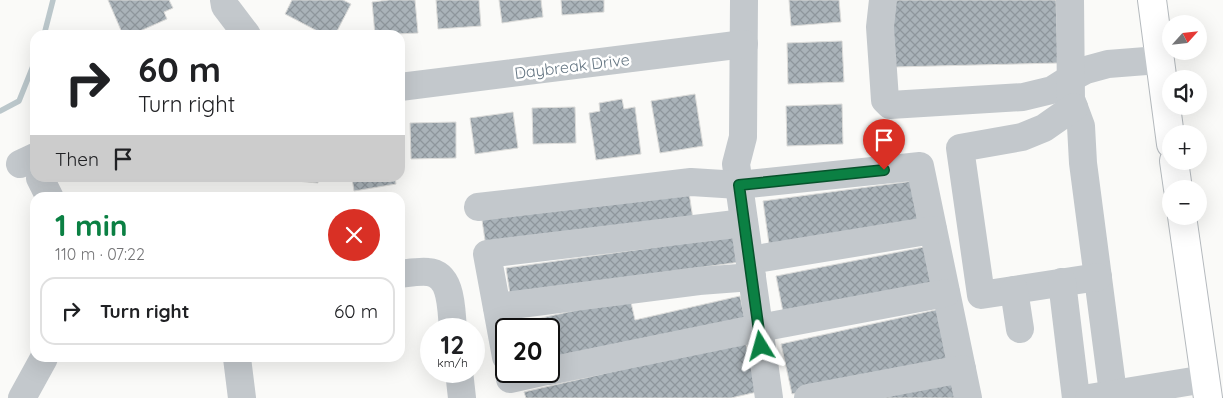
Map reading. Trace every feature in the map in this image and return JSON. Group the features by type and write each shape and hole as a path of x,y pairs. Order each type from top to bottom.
{"main road":[{"path":"1152,0 1168,125"},
{"path":"1183,225 1207,388"}],"street":[{"path":"224,0 225,6 242,30"},
{"path":"744,0 743,136 736,164 769,398"},
{"path":"883,0 880,27 885,100 890,105 1023,98 1052,90 1086,70 1108,64 1159,60"},
{"path":"1070,0 1071,99 1081,126 1083,163 1113,395 1207,388"},
{"name":"Daybreak Drive","path":"405,86 744,44"},
{"path":"1074,107 1044,128 1022,137 960,148 981,295 1098,277"},
{"path":"478,207 691,182 739,185 920,166 968,398"},
{"path":"499,318 487,254 744,223"},
{"path":"497,307 699,281 751,268 933,230"},
{"path":"405,274 430,272 439,277 446,284 451,318"},
{"path":"1062,282 1076,398"},
{"path":"1014,290 1020,329"},
{"path":"560,369 759,328 946,293"},
{"path":"22,398 42,362"},
{"path":"238,362 242,398"},
{"path":"808,398 962,369"},
{"path":"460,383 462,398"}],"building":[{"path":"108,0 169,0 173,8 164,12 167,19 142,30 121,30"},
{"path":"292,0 343,0 351,4 338,30 315,30 285,14"},
{"path":"415,0 418,33 405,34 405,30 375,30 372,2"},
{"path":"436,0 479,0 481,26 438,29"},
{"path":"499,0 541,0 543,17 502,23"},
{"path":"561,0 604,0 604,12 562,15"},
{"path":"789,0 839,0 841,22 791,26"},
{"path":"892,0 1056,0 1058,63 894,67"},
{"path":"842,41 844,82 788,84 787,43"},
{"path":"695,94 703,146 660,153 651,101"},
{"path":"622,99 624,109 635,107 641,154 596,160 589,113 600,111 599,103"},
{"path":"842,104 843,144 787,146 786,106"},
{"path":"575,107 576,143 533,144 532,108"},
{"path":"513,112 518,148 475,154 470,118"},
{"path":"456,122 456,158 411,159 410,123"},
{"path":"913,181 918,224 769,244 763,201"},
{"path":"353,182 396,182 396,184 354,191"},
{"path":"689,193 693,219 486,247 482,220"},
{"path":"736,236 740,262 510,294 506,268"},
{"path":"924,247 932,289 784,317 776,276"},
{"path":"740,296 745,319 560,361 560,318 542,318 630,298 635,320"},
{"path":"940,309 951,359 792,394 781,344"},
{"path":"745,341 757,392 731,398 526,398 524,392"},
{"path":"956,381 960,398 880,398"}],"waterway":[{"path":"45,30 53,0"},
{"path":"0,111 19,101 30,74"}],"route":[{"path":"761,346 739,185 884,170"}]}
